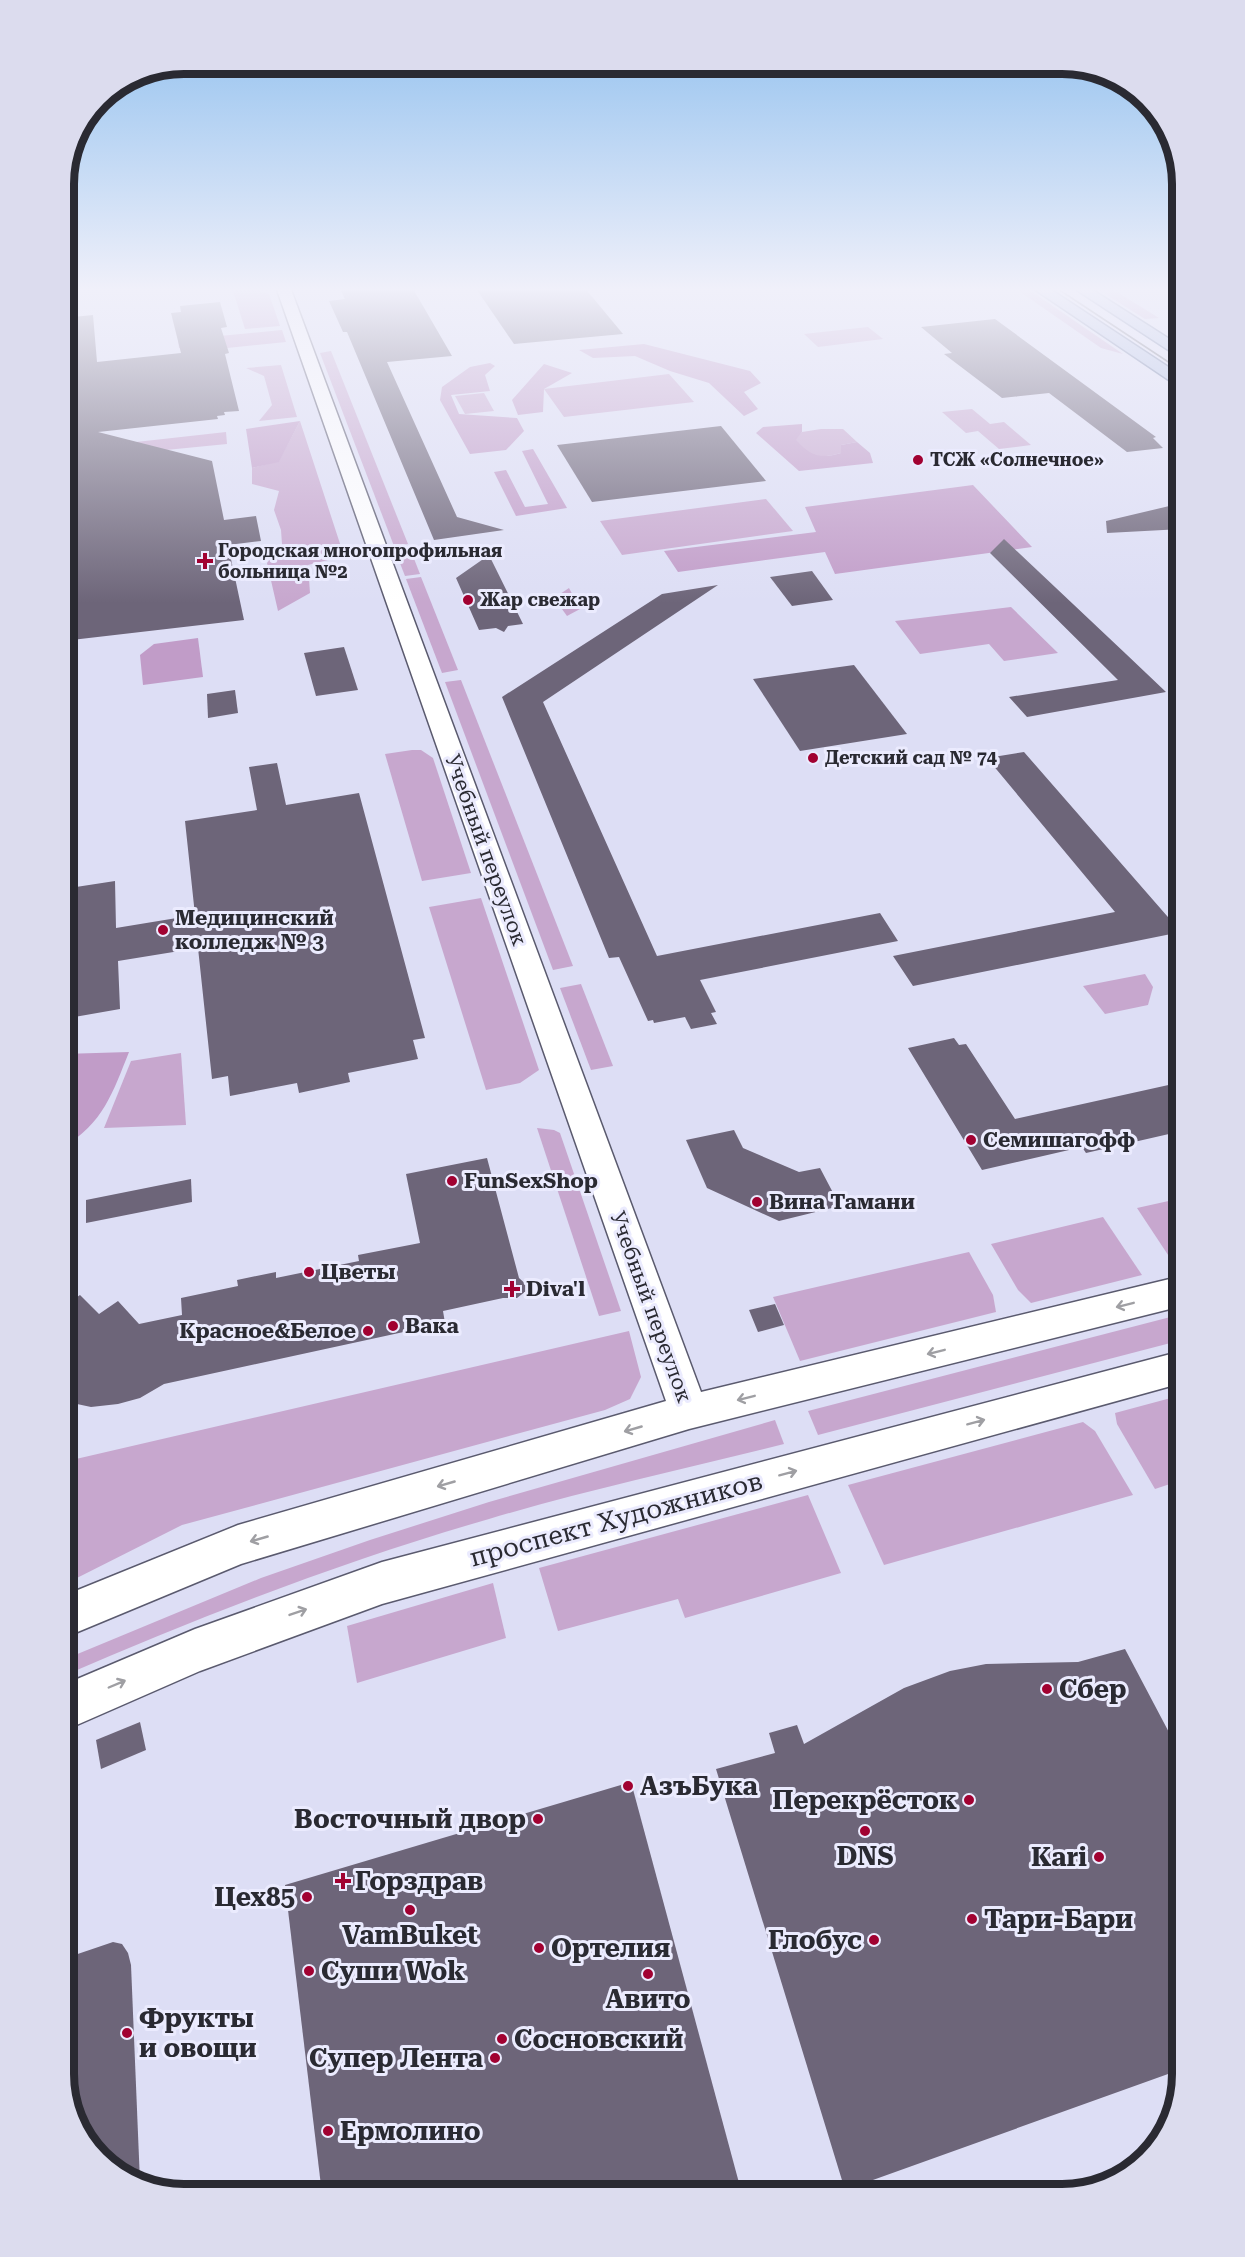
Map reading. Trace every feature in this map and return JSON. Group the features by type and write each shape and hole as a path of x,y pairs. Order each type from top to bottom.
{"street":[{"name":"Учебный переулок","path":"321,392 689,1412"},
{"path":"74,1612 238,1545 689,1412 1172,1293"},
{"name":"проспект Художников","path":"74,1703 195,1651 382,1583 501,1549 1172,1370"}],"shaded area":[{"path":"269,392 289,392 297,417 259,421 272,405"},
{"path":"335,392 347,392 408,544 394,546"},
{"path":"441,392 477,392 451,395 459,414 517,418 524,431 506,450 470,454 440,400"},
{"path":"519,392 544,392 543,412 518,415 512,400"},
{"path":"546,392 685,392 694,402 564,417"},
{"path":"719,392 744,392 758,409 744,416"},
{"path":"484,393 494,411 465,414 455,396"},
{"path":"972,409 990,424 1004,422 1031,445 999,449 978,431 966,433 942,412"},
{"path":"300,421 344,556 308,565 310,593 278,611 267,563 282,544 281,530 274,510 279,491 252,484 252,468 279,461"},
{"path":"300,421 279,462 252,468 246,429"},
{"path":"802,424 802,432 796,440 811,453 821,456 834,455 841,453 841,445 857,442 870,453 873,463 799,471 756,433 763,427"},
{"path":"843,429 857,442 841,445 841,453 815,456 795,440 802,432"},
{"path":"226,432 227,444 115,455 118,444"},
{"path":"533,449 567,508 516,516 494,472 506,470 525,507 548,504 522,451"},
{"path":"973,485 1032,547 835,574 825,552 678,572 664,551 816,532 805,507"},
{"path":"766,499 793,531 622,555 600,521"},
{"path":"411,551 420,574 405,576 396,553"},
{"path":"421,577 458,670 442,673 406,579"},
{"path":"569,588 580,609 567,616 554,598"},
{"path":"1011,607 1058,653 1004,661 989,644 920,654 895,621"},
{"path":"198,638 203,677 143,685 140,655 154,644"},
{"path":"461,680 573,966 553,970 445,682"},
{"path":"421,750 433,758 471,873 422,881 385,754"},
{"path":"481,898 539,1070 520,1083 486,1090 429,907"},
{"path":"1145,974 1153,987 1148,1005 1105,1014 1083,986"},
{"path":"581,984 613,1066 591,1070 560,988"},
{"path":"129,1052 105,1106 88,1128 74,1140 74,1054"},
{"path":"181,1053 186,1125 104,1128 131,1061"},
{"path":"537,1128 560,1133 621,1311 599,1316"},
{"path":"1172,1200 1172,1261 1137,1208"},
{"path":"1103,1217 1142,1275 1031,1303 1018,1290 991,1244"},
{"path":"969,1252 993,1295 996,1312 800,1361 773,1297"},
{"path":"1172,1317 1172,1343 818,1435 808,1411"},
{"path":"629,1331 641,1377 630,1399 605,1410 182,1525 74,1579 74,1459"},
{"path":"1172,1398 1172,1483 1155,1489 1117,1424 1115,1413"},
{"path":"775,1420 784,1444 526,1508 434,1535 273,1591 74,1671 74,1655 261,1578 489,1502"},
{"path":"1083,1422 1095,1431 1133,1495 884,1565 848,1485"},
{"path":"808,1495 841,1573 685,1618 678,1599 558,1631 539,1568"},
{"path":"493,1583 506,1638 357,1683 347,1626"}],"building":[{"path":"74,392 234,392 239,411 224,412 225,415 217,416 218,419 98,432 212,461 224,520 256,516 261,541 228,545 244,620 74,640"},
{"path":"372,392 401,392 457,517 504,530 434,540"},
{"path":"995,392 1095,392 1156,437 1153,438 1163,448 1127,452 1049,393 1002,398"},
{"path":"721,426 766,481 592,502 557,445"},
{"path":"1172,505 1172,530 1107,533 1106,521"},
{"path":"1004,539 1166,692 1027,717 1009,697 1118,680 990,553"},
{"path":"489,555 523,624 508,626 504,632 496,628 479,630 456,578"},
{"path":"812,571 833,600 792,606 770,577"},
{"path":"718,585 543,702 657,956 880,913 898,941 700,980 716,1012 711,1013 717,1024 691,1029 685,1017 654,1023 653,1020 648,1021 619,957 609,958 502,697 662,594"},
{"path":"344,647 358,690 316,696 304,653"},
{"path":"854,665 907,734 800,751 753,679"},
{"path":"235,690 238,713 208,718 207,694"},
{"path":"1024,752 1172,922 1172,934 913,986 893,956 1115,912 987,758"},
{"name":"Медицинский колледж № 3","path":"277,763 286,805 359,793 425,1038 413,1040 418,1059 348,1073 350,1082 299,1093 297,1083 230,1096 228,1076 212,1079 198,948 118,961 120,1009 74,1017 74,887 115,881 116,928 195,915 185,821 257,810 249,767"},
{"path":"954,1038 959,1045 966,1044 1015,1119 1172,1084 1172,1133 1086,1153 1082,1147 982,1170 908,1048"},
{"path":"734,1130 743,1148 799,1172 820,1168 840,1206 779,1221 707,1188 686,1140"},
{"path":"487,1158 519,1278 530,1288 517,1298 503,1298 443,1311 445,1323 164,1384 140,1398 118,1404 91,1407 74,1403 74,1299 80,1295 99,1314 118,1301 139,1324 182,1315 181,1298 238,1286 237,1280 276,1272 276,1278 359,1261 358,1255 420,1243 406,1174"},
{"path":"191,1179 192,1202 86,1223 86,1200"},
{"path":"775,1304 784,1325 758,1332 749,1310"},
{"name":"Тари-Бари","path":"1125,1649 1172,1738 1172,2073 862,2184 843,2184 716,1769 775,1753 769,1733 797,1725 804,1744 904,1688 950,1671 986,1664 1078,1662"},
{"path":"140,1722 146,1750 101,1769 96,1740"},
{"name":"Сосновский","path":"631,1782 739,2184 321,2183 285,1885"},
{"path":"113,1942 122,1944 128,1953 131,1965 140,2174 116,2161 96,2141 79,2109 74,2088 74,1955"}],"place":[{"name":"ТСЖ «Солнечное»","path":"918,460"},
{"name":"Городская многопрофильная больница №2","path":"205,561"},
{"name":"Жар свежар","path":"468,600"},
{"name":"Детский сад № 74","path":"813,758"},
{"name":"Медицинский колледж № 3","path":"163,930"},
{"name":"Семишагофф","path":"971,1140"},
{"name":"FunSexShop","path":"452,1181"},
{"name":"Вина Тамани","path":"757,1202"},
{"name":"Цветы","path":"309,1272"},
{"name":"Diva'l","path":"512,1289"},
{"name":"Вака","path":"393,1326"},
{"name":"Красное&Белое","path":"368,1331"},
{"name":"Сбер","path":"1047,1689"},
{"name":"АзъБука","path":"628,1786"},
{"name":"Перекрёсток","path":"969,1800"},
{"name":"Восточный двор","path":"538,1819"},
{"name":"DNS","path":"865,1831"},
{"name":"Kari","path":"1099,1857"},
{"name":"Горздрав","path":"343,1881"},
{"name":"Цех85","path":"307,1897"},
{"name":"VamBuket","path":"410,1910"},
{"name":"Тари-Бари","path":"972,1919"},
{"name":"Глобус","path":"874,1940"},
{"name":"Ортелия","path":"539,1948"},
{"name":"Суши Wok","path":"309,1971"},
{"name":"Авито","path":"648,1974"},
{"name":"Фрукты и овощи","path":"127,2033"},
{"name":"Сосновский","path":"502,2039"},
{"name":"Супер Лента","path":"495,2058"},
{"name":"Ермолино","path":"328,2131"}]}
